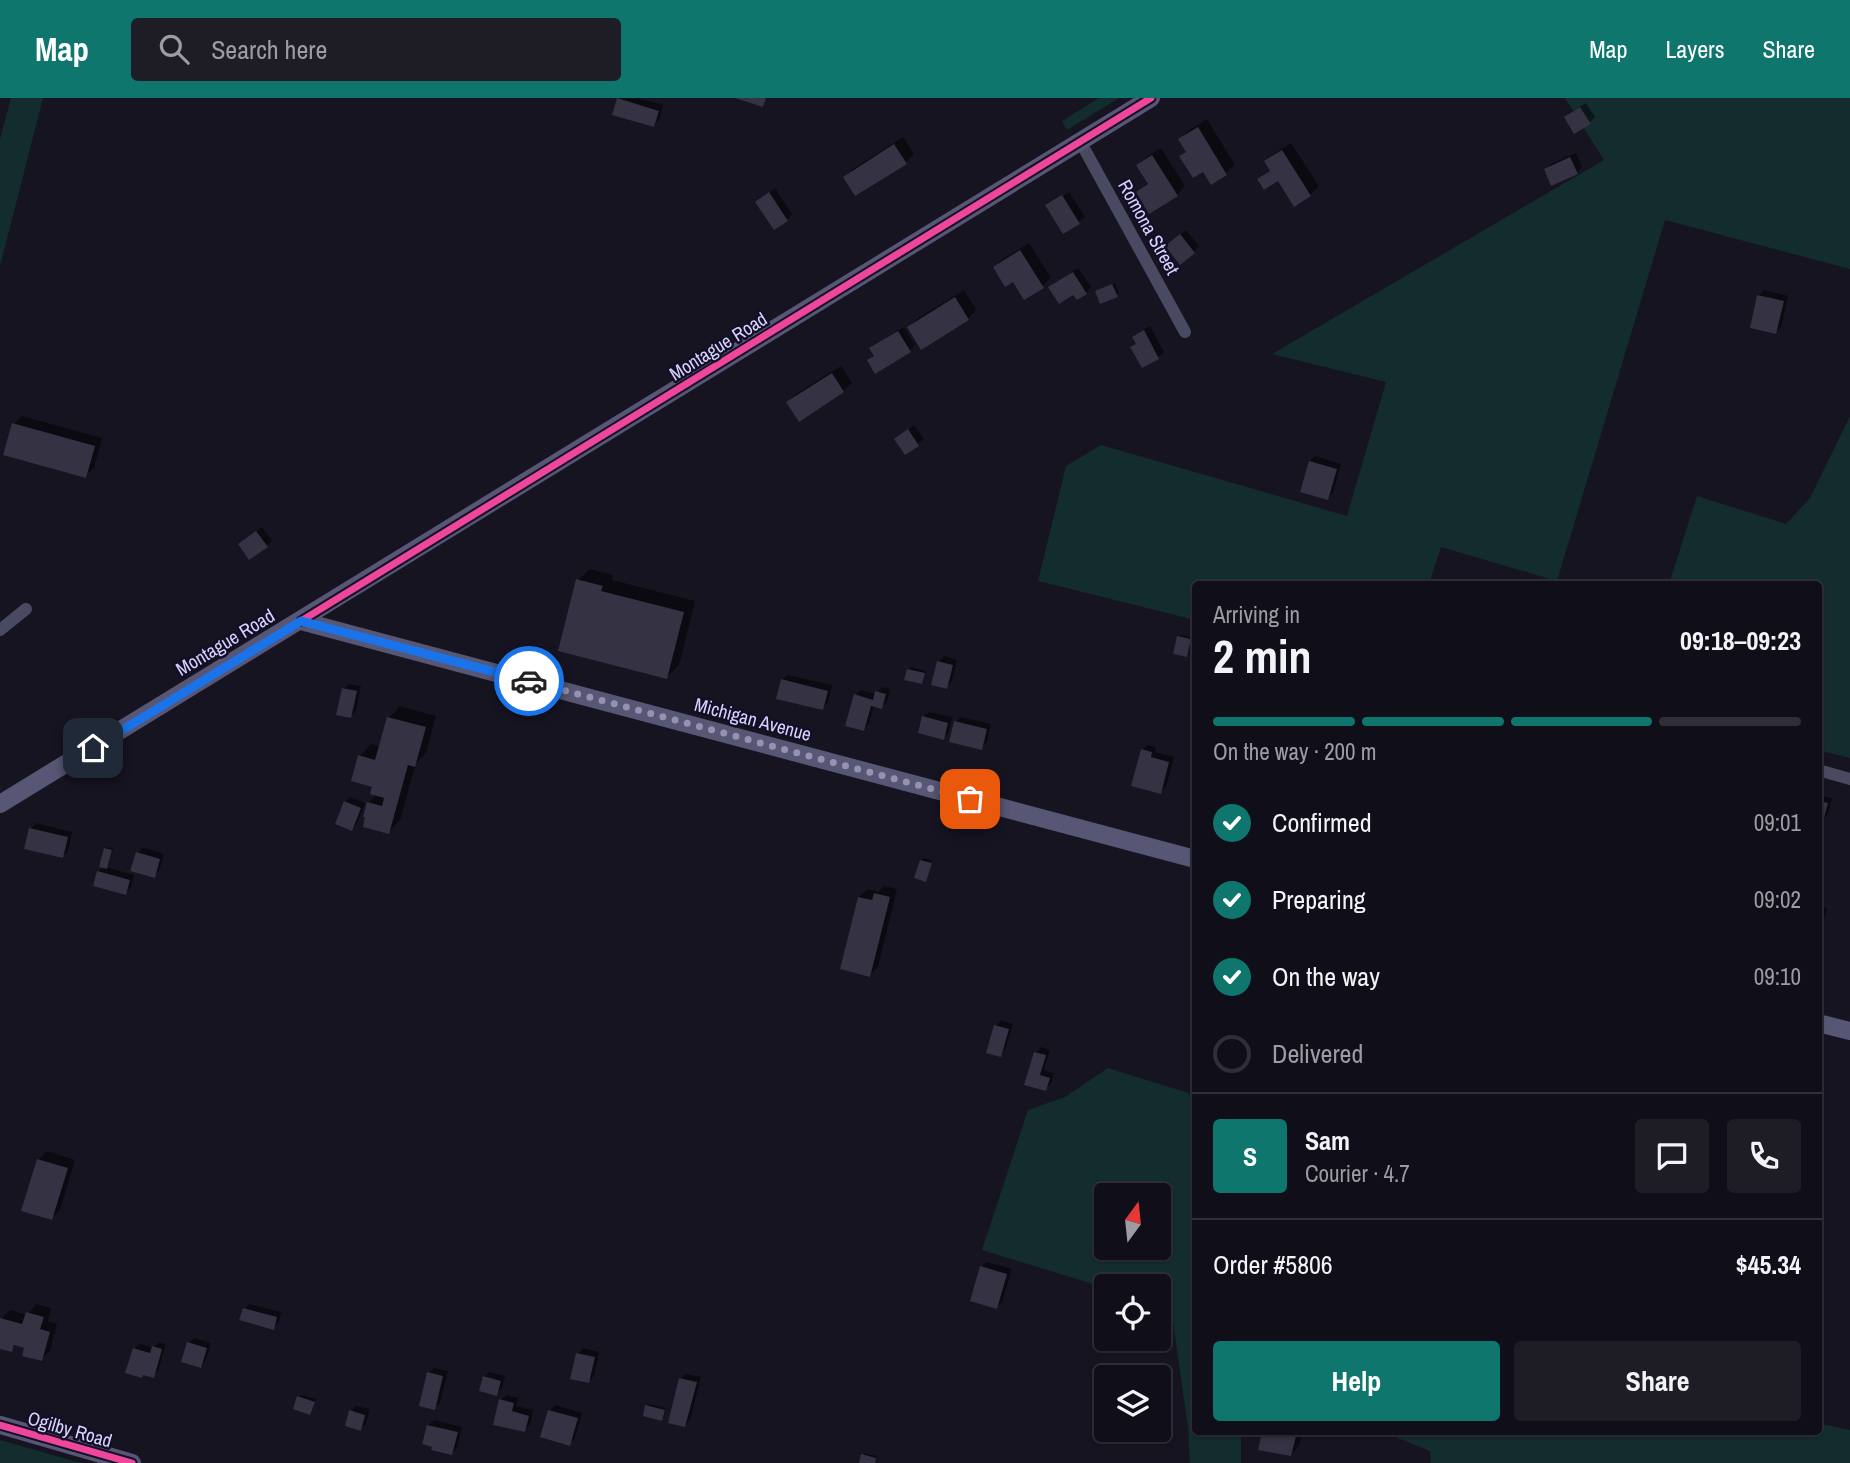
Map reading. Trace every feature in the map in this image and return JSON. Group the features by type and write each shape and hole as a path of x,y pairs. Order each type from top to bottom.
{"main road":[{"name":"Montague Road","path":"0,804 1151,98"},
{"name":"Michigan Avenue","path":"301,621 1192,858"},
{"path":"1822,1024 1850,1031"},
{"name":"Ogilby Road","path":"0,1425 132,1463"}],"street":[{"name":"Romona Street","path":"1080,141 1185,332"},
{"path":"0,630 26,609"},
{"path":"1822,772 1850,779"}],"green space":[{"path":"11,98 43,98 0,266 0,139"},
{"path":"1099,98 1119,98 1067,130 1062,121"},
{"path":"1565,98 1850,98 1850,269 1665,220 1557,581 1441,547 1430,581 1192,581 1192,619 1038,581 1066,466 1101,445 1347,516 1386,382 1272,354 1604,160"},
{"path":"1850,416 1850,758 1822,751 1822,581 1670,581 1697,496 1786,524 1810,498"},
{"path":"1108,1068 1192,1094 1192,1435 1241,1435 1241,1463 1190,1463 1188,1428 1171,1308 1171,1274 1094,1274 1094,1284 982,1250 1028,1110 1065,1097"},
{"path":"1822,1424 1850,1430 1850,1463 1431,1463 1430,1451 1390,1435 1822,1435"},
{"path":"0,1440 81,1463 0,1463"}],"building":[{"path":"617,98 659,111 654,127 612,115"},
{"path":"735,98 766,98 763,107"},
{"path":"1580,107 1591,124 1574,134 1564,117"},
{"path":"1198,127 1227,175 1211,185 1203,172 1193,178 1179,156 1186,152 1178,139"},
{"path":"894,144 907,164 855,196 843,177"},
{"path":"1282,150 1311,196 1294,207 1278,181 1264,190 1257,179 1270,171 1264,161"},
{"path":"1152,155 1178,196 1149,214 1136,192 1148,184 1136,165"},
{"path":"1570,157 1578,174 1551,186 1544,169"},
{"path":"769,192 788,221 774,230 755,202"},
{"path":"1062,195 1080,224 1063,234 1045,205"},
{"path":"1180,234 1195,253 1180,265 1165,246"},
{"path":"1020,250 1044,288 1024,300 1013,282 1005,287 993,267"},
{"path":"1073,272 1087,294 1077,300 1073,295 1059,304 1048,287"},
{"path":"1112,284 1118,297 1100,304 1095,291"},
{"path":"1757,295 1784,301 1776,334 1750,328"},
{"path":"955,297 969,320 921,350 907,327"},
{"path":"1144,330 1159,359 1142,368 1130,347 1136,344 1132,337"},
{"path":"898,331 911,352 875,374 867,360 874,356 869,348"},
{"path":"832,373 844,392 799,422 786,402"},
{"path":"12,423 95,446 86,478 3,455"},
{"path":"908,429 919,446 905,455 894,439"},
{"path":"1309,461 1337,469 1328,500 1300,492"},
{"path":"256,531 268,547 249,560 238,544"},
{"path":"576,579 603,586 601,591 684,612 667,679 558,651"},
{"path":"1177,636 1191,639 1187,657 1173,654"},
{"path":"937,661 953,665 947,689 931,685"},
{"path":"907,669 925,673 922,684 904,680"},
{"path":"781,679 828,691 823,710 776,699"},
{"path":"342,688 357,691 351,718 336,715"},
{"path":"875,691 886,694 882,709 871,706 864,731 845,726 854,694 873,700"},
{"path":"922,716 948,723 944,740 918,733"},
{"path":"387,717 426,727 415,767 408,765 389,834 363,827 367,802 382,806 384,798 370,794 372,787 351,781 358,755 375,760"},
{"path":"954,721 987,729 982,750 949,742"},
{"path":"1141,749 1152,752 1151,757 1169,762 1161,794 1131,786"},
{"path":"344,801 361,808 352,831 335,824"},
{"path":"1822,802 1828,803 1822,822"},
{"path":"29,828 68,837 63,858 24,849"},
{"path":"104,848 112,850 107,869 99,867"},
{"path":"136,852 160,859 155,878 130,871"},
{"path":"920,860 932,863 926,882 914,878"},
{"path":"97,871 130,880 126,895 93,886"},
{"path":"874,893 890,897 870,977 840,969 858,897 872,900"},
{"path":"994,1025 1009,1029 1001,1057 986,1053"},
{"path":"1034,1052 1046,1055 1040,1075 1050,1078 1046,1091 1024,1085"},
{"path":"37,1159 68,1168 52,1220 21,1211"},
{"path":"980,1266 1007,1274 997,1309 970,1301"},
{"path":"243,1308 277,1317 274,1330 239,1320"},
{"path":"26,1312 44,1317 40,1329 50,1332 42,1361 22,1356 24,1348 14,1345 12,1352 0,1349 0,1318 22,1324"},
{"path":"187,1342 207,1348 201,1368 181,1362"},
{"path":"152,1346 162,1349 154,1378 125,1373 133,1348 150,1353"},
{"path":"576,1353 595,1357 589,1383 570,1379"},
{"path":"427,1372 443,1376 435,1410 419,1406"},
{"path":"483,1376 501,1381 497,1396 479,1391"},
{"path":"679,1378 697,1382 685,1427 668,1423"},
{"path":"297,1396 315,1402 310,1415 293,1409"},
{"path":"499,1399 514,1403 512,1411 529,1416 525,1432 493,1425"},
{"path":"645,1405 665,1410 662,1421 643,1416"},
{"path":"349,1410 365,1415 361,1431 345,1426"},
{"path":"548,1410 578,1418 570,1446 540,1437"},
{"path":"427,1425 458,1432 452,1455 431,1450 432,1447 422,1444"},
{"path":"1261,1435 1296,1435 1291,1456 1258,1450"},
{"path":"861,1454 876,1458 875,1463 859,1463"}],"cycle path":[{"path":"301,621 1151,98"},
{"path":"0,1425 132,1463"}],"way so far":[{"path":"529,681 970,799"}],"route":[{"path":"93,748 301,621 529,681"}]}
